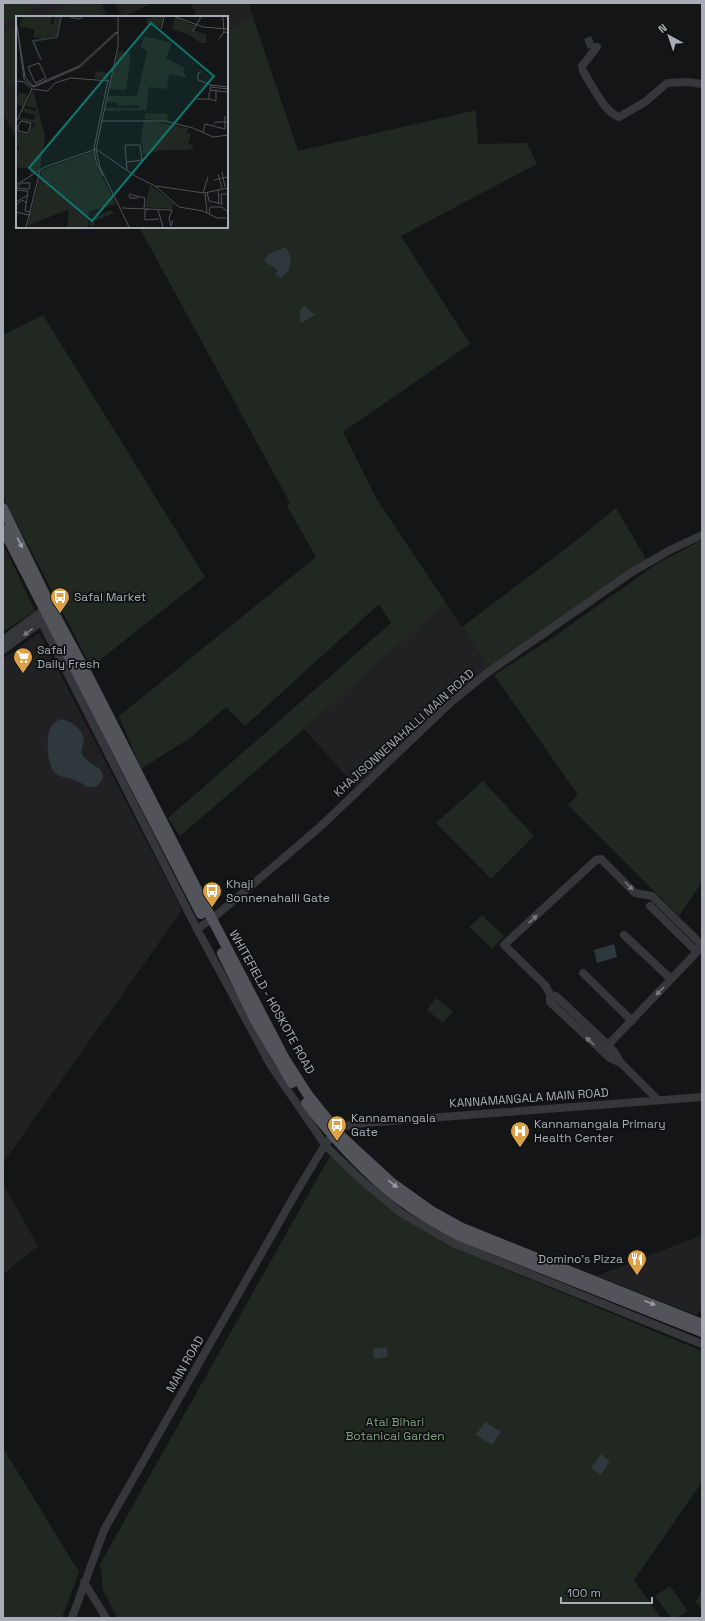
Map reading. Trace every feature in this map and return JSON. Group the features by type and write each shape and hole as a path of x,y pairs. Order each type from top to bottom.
{"main road":[{"name":"WHITEFIELD - HOSKOTE ROAD","path":"3,508 46,614"},
{"name":"WHITEFIELD - HOSKOTE ROAD","path":"3,529 46,614 92,684 209,921 285,1059 334,1134 386,1189 430,1220 457,1235 702,1332"},
{"name":"WHITEFIELD - HOSKOTE ROAD","path":"334,1134 391,1182 434,1212 462,1228 702,1324"}],"street":[{"path":"597,46 582,66 583,71 607,110 614,115 620,117 645,102 667,84 687,82 702,84"},
{"name":"KHAJISONNENAHALLI MAIN ROAD","path":"197,930 321,826 450,704 487,673 632,572 670,550 702,535"},
{"path":"3,640 46,614"},
{"path":"3,650 46,614"},
{"path":"46,614 197,930 271,1066 326,1146 360,1179 401,1213 452,1243 702,1344"},
{"path":"608,1045 697,952 700,948 700,943 652,896 636,893 601,859 596,860 504,945 545,985 550,994 550,1002 610,1058 621,1063"},
{"path":"650,906 697,952"},
{"path":"624,935 671,979"},
{"path":"583,973 632,1021"},
{"path":"556,996 608,1045 621,1063 658,1100"},
{"name":"KANNAMANGALA MAIN ROAD","path":"334,1134 346,1125 365,1123 702,1097"},
{"name":"MAIN ROAD","path":"72,1618 104,1530 298,1191 334,1134"},
{"path":"84,1582 106,1618"}],"shaded area":[{"path":"44,3 101,3 108,16 19,16"},
{"path":"115,3 152,3 126,16 122,16"},
{"path":"191,3 249,3 253,17 228,30 228,16 197,16"},
{"path":"16,18 15,135 3,114 3,25"},
{"path":"591,36 595,46 588,49 584,39"},
{"path":"286,247 291,257 289,270 281,278 275,274 278,270 264,261 269,254"},
{"path":"305,306 315,315 301,323 300,311 302,307"},
{"path":"3,544 10,558 3,562"},
{"path":"446,603 488,668 356,787 304,729"},
{"path":"39,633 182,910 3,1163 3,659"},
{"path":"61,719 70,722 81,732 84,740 82,755 102,772 102,780 97,786 89,787 54,772 50,763 48,738 53,724"},
{"path":"614,944 617,957 597,963 594,950"},
{"path":"3,1183 38,1246 3,1274"},
{"path":"702,1235 702,1309 697,1315 597,1276"},
{"path":"387,1347 387,1357 374,1359 373,1349"},
{"path":"485,1422 501,1432 492,1445 476,1435"},
{"path":"601,1454 610,1461 601,1475 591,1468"}],"green space":[{"path":"3,3 44,3 20,16 16,16 16,18 3,25"},
{"path":"72,3 96,3 103,16 47,16"},
{"path":"253,17 298,151 476,110 478,144 527,143 537,164 401,236 470,344 343,432 376,498 446,603 304,729 180,836 168,818 391,623 379,604 245,726 226,707 190,738 141,769 119,716 316,557 287,506 290,503 140,228 228,228 228,30"},
{"path":"12,28 16,36 16,84 9,87 3,76 3,32"},
{"path":"43,315 205,577 91,667 3,496 3,335"},
{"path":"616,508 646,559 488,668 462,627 568,547"},
{"path":"702,540 702,882 679,916 568,805 578,795 494,675 555,636 658,563"},
{"path":"10,558 35,611 3,632 3,562"},
{"path":"483,781 534,836 491,879 436,823"},
{"path":"482,915 504,936 492,949 469,927"},
{"path":"436,998 453,1011 443,1023 427,1010"},
{"name":"Atal Bihari Botanical Garden","path":"330,1156 402,1217 450,1246 702,1351 702,1482 634,1580 661,1618 117,1618 103,1590 100,1564"},
{"path":"3,1448 79,1572 62,1618 3,1618"},
{"path":"670,1586 688,1611 677,1618 671,1618 655,1596"},
{"path":"702,1589 702,1610 696,1602"}],"place":[{"name":"Safal Market","path":"60,614"},
{"name":"Safal Daily Fresh","path":"23,674"},
{"name":"Khaji Sonnenahalli Gate","path":"212,908"},
{"name":"Kannamangala Gate","path":"337,1142"},
{"name":"Kannamangala Primary Health Center","path":"520,1148"},
{"name":"Domino's Pizza","path":"637,1276"}]}
